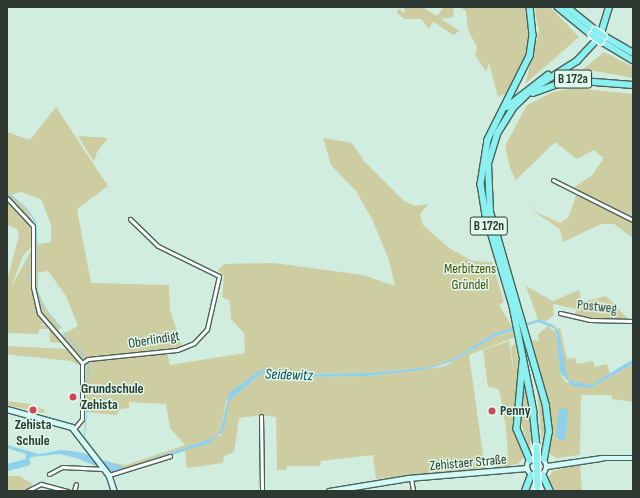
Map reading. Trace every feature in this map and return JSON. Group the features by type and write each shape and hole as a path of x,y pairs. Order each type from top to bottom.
{"highway":[{"name":"B 172n","path":"530,7 533,35 530,56 500,114 481,175 482,200 516,306 525,347 537,447 537,489"},
{"path":"558,7 594,32"},
{"path":"567,7 594,32 600,40 633,60"},
{"path":"602,30 609,7"},
{"name":"B 172n","path":"490,143 518,102 572,64 600,40"},
{"path":"600,40 633,53"},
{"name":"B 172n","path":"500,114 534,83 572,64"},
{"name":"B 172a","path":"518,102 548,86 569,80 633,85"},
{"name":"B 172n","path":"525,347 548,413 549,432 544,459"},
{"path":"525,347 517,429 530,460"},
{"path":"525,491 531,475"},
{"path":"543,475 550,491"}],"main road":[{"path":"7,409 61,422 74,429 108,475 114,491"},
{"path":"547,466 601,458 633,458"},
{"path":"544,459 547,466 543,475 531,475 527,468 530,460 544,459"},
{"name":"Zehistaer Straße","path":"329,491 411,478 527,468"}],"street":[{"path":"553,180 633,220"},
{"path":"7,198 23,211 33,226 33,287 39,313 82,363 82,419 74,429"},
{"name":"Oberlindigt","path":"82,363 88,359 176,350 194,343 207,329 219,276 158,246 130,219"},
{"name":"Postweg","path":"560,313 590,320 633,321"},
{"path":"261,416 262,491"},
{"path":"108,475 170,456"},
{"path":"49,474 62,467 103,468"},
{"path":"411,478 413,491"},
{"path":"27,491 41,484 68,491"},
{"path":"74,491 76,484"}],"green space":[{"path":"404,7 422,7 437,16 444,7 453,7 454,17 441,19 460,31 453,35 433,22 429,29 421,19 404,19 397,13 398,9 405,13"},
{"path":"460,7 526,7 530,30 527,57 509,92 498,97 489,63 486,72 475,55 477,47 468,30 466,11"},
{"path":"534,7 550,7 579,37 525,84 539,31"},
{"path":"604,52 633,67 633,78 583,69"},
{"path":"575,88 633,94 633,219 573,188 592,175 604,158 594,150 577,159 555,142 516,180 510,168 505,146 527,105 553,92"},
{"path":"56,107 108,186 77,209 91,283 169,285 170,310 182,347 81,359 62,335 78,326 66,296 48,271 37,273 38,290 35,290 35,227 38,244 51,242 51,225 41,199 21,192 10,195 27,210 34,224 7,196 7,132 30,140"},
{"path":"78,136 108,138 97,152 94,162"},
{"name":"Merbitzens Gründel","path":"323,138 352,143 364,161 404,201 415,206 429,204 420,214 423,225 449,248 472,261 492,262 504,302 499,305 513,328 493,334 451,360 430,367 370,373 292,374 260,370 226,401 221,429 215,437 126,468 111,465 108,462 126,465 185,445 170,428 166,404 129,402 129,408 120,409 117,415 85,412 85,362 167,352 170,365 245,353 244,333 231,319 230,301 222,297 224,277 218,270 224,264 274,263 363,275 395,286 389,260 372,219 356,191 331,165"},
{"path":"577,193 633,221 633,238 614,224 601,224 563,242 560,229 536,213 525,198 536,212 560,223 568,218"},
{"path":"7,199 23,212 32,227 32,246 23,256 11,287 32,249 33,298 45,322 40,325 47,325 61,343 50,342 49,329 40,329 38,334 7,333 7,280 19,236 17,229 7,225"},
{"path":"526,286 553,301 579,290 582,302 606,296 628,319 578,317 574,316 576,309 553,304 554,315 546,321 538,320"},
{"path":"38,292 49,314 61,327 58,331 39,312 35,293"},
{"path":"548,326 556,333 560,372 565,382 591,388 633,364 633,402 612,399 612,395 581,395 580,455 557,458 548,453 552,437 551,413 532,340 539,341 538,334"},
{"path":"560,328 567,359 575,358 577,364 593,361 595,367 607,364 610,374 591,385 568,380 562,364 557,329"},
{"path":"513,331 515,337 469,355 485,469 376,479 373,455 321,461 320,466 287,466 287,470 277,470 276,417 262,415 239,418 234,452 224,456 223,463 187,468 185,450 221,435 229,401 262,373 292,377 370,376 429,369 445,366 494,337"},
{"path":"509,341 514,376 511,347 515,343 518,360 515,430 527,454 518,464 497,468 497,463 508,458 506,428 499,389 488,387 483,350"},
{"path":"7,346 67,349 77,358 78,365 71,361 7,354"},
{"path":"525,376 531,431 530,450 520,420"},
{"path":"536,379 545,423 542,444"},
{"path":"7,401 31,404 45,410 44,413 7,405"},
{"path":"580,464 582,491 555,491 547,479 553,471"},
{"path":"7,476 19,476 33,484 25,491 7,491"}],"water":[{"path":"539,319 555,326 559,333 568,380 591,385 633,360 633,364 591,388 572,386 560,372 556,333 554,328 538,322 494,337 453,361 429,369 370,376 292,377 262,373 229,401 224,430 210,443 124,470 108,468 104,460 126,468 215,437 221,429 229,393 260,370 292,374 370,373 430,367 451,360 493,334"},
{"path":"559,408 568,409 566,438 560,441 556,436"},
{"path":"7,445 39,454 61,450 79,452 89,455 93,462 60,454 31,457 26,464 19,466 25,461 26,454 7,448"}],"waterway":[{"path":"7,192 27,209 36,223"},
{"path":"36,226 37,290 41,304 61,328"},
{"path":"26,260 28,280"},
{"path":"63,331 86,358"},
{"path":"86,414 88,365"},
{"path":"84,435 86,415"},
{"name":"Seidewitz","path":"83,457 114,468"},
{"path":"7,467 26,462"}],"place":[{"name":"Grundschule Zehista","path":"73,397"},
{"name":"Zehista Schule","path":"33,410"},
{"name":"Penny","path":"492,411"}]}
